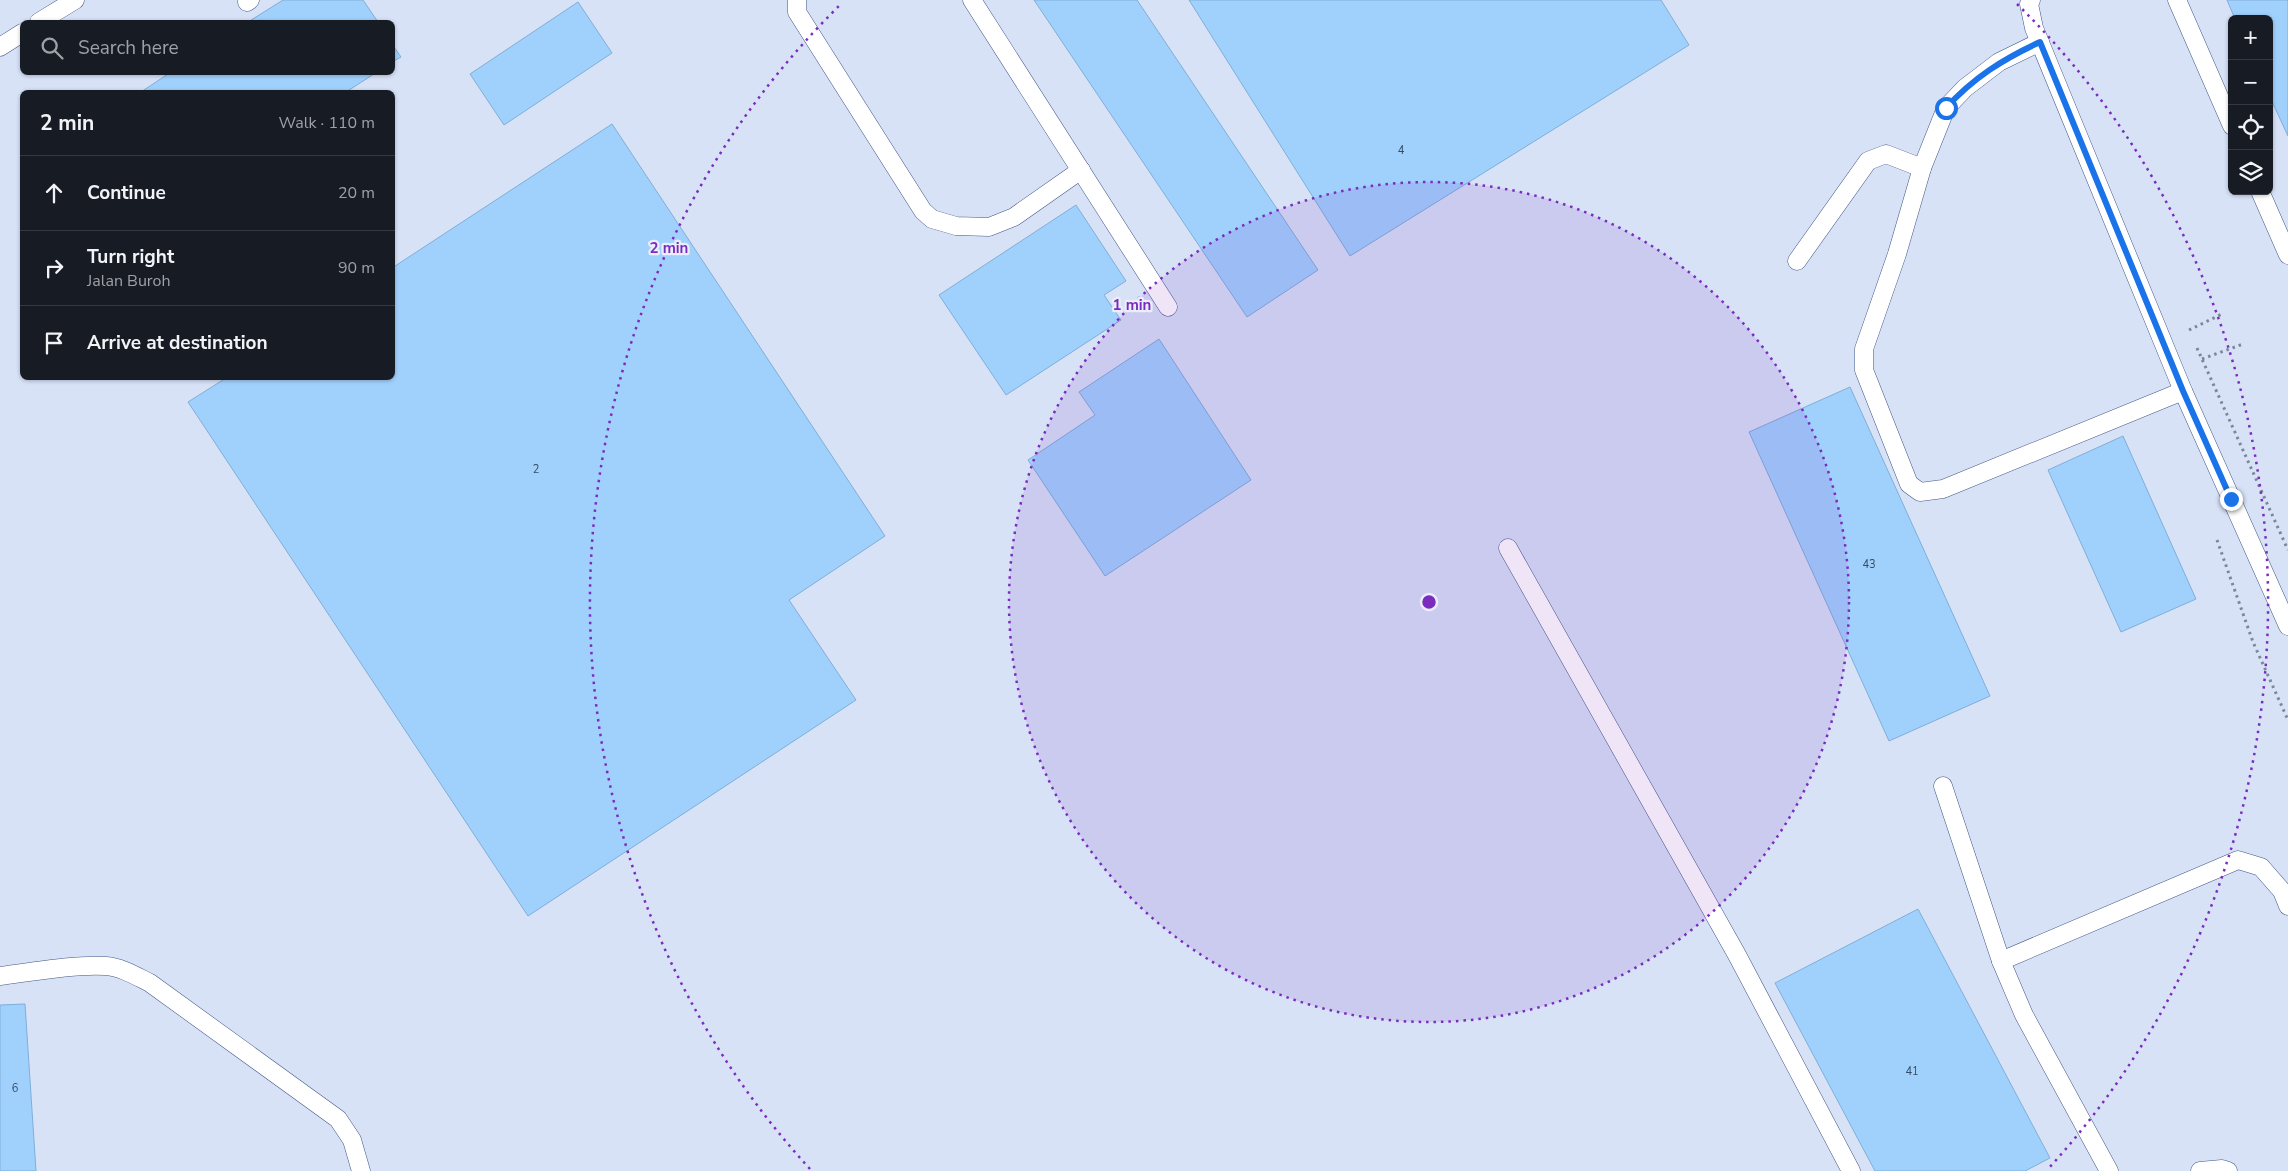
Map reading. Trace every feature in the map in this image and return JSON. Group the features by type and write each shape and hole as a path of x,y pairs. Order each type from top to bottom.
{"lane":[{"path":"42,20 75,0"},
{"path":"797,0 797,12 923,212 932,219 956,226 989,227 1014,217 1081,170"},
{"path":"972,0 1168,307"},
{"path":"2031,0 2029,4 2034,28 2183,391 2288,626"},
{"path":"2177,0 2228,117"},
{"path":"0,47 20,34"},
{"path":"2040,42 1999,62 1964,88 1946,108 1922,168 1897,254 1864,349 1864,370 1909,484 1920,492 1943,489 2183,391"},
{"path":"1797,261 1868,161 1886,154 1922,168"},
{"path":"2262,195 2288,255"},
{"path":"1508,548 1737,955 1852,1171"},
{"path":"1943,786 2001,961 2024,1015 2109,1171"},
{"path":"2001,961 2238,860 2261,868 2282,892 2288,906"},
{"path":"0,976 54,969 106,966 127,972 150,983 338,1120 352,1140 361,1171"},
{"path":"2200,1171 2222,1169 2228,1171"}],"path":[{"path":"2189,330 2224,313"},
{"path":"2202,359 2243,344"}],"building":[{"path":"283,0 363,0 377,20 251,20"},
{"path":"1034,0 1137,0 1318,270 1247,317"},
{"path":"1189,0 1661,0 1689,45 1350,256"},
{"path":"2227,0 2288,0 2288,136 2273,104 2273,15 2233,15"},
{"path":"578,2 612,53 504,125 470,74"},
{"path":"395,48 401,57 395,60"},
{"path":"166,75 372,75 349,90 144,90"},
{"path":"612,124 885,536 789,600 856,700 528,916 188,402 223,380 395,380 395,266"},
{"path":"1076,205 1126,281 1104,295 1121,320 1006,395 939,295"},
{"path":"1159,339 1251,480 1105,576 1028,460 1095,415 1079,392"},
{"path":"1850,387 1990,696 1889,741 1749,432"},
{"path":"2123,436 2196,599 2121,632 2048,470"},
{"path":"1918,909 2050,1158 2025,1171 1875,1171 1775,983"},
{"path":"25,1004 36,1171 0,1171 0,1005"}],"route":[{"path":"1946,108 1964,88 1999,62 2040,42 2183,391 2231,499"}]}
